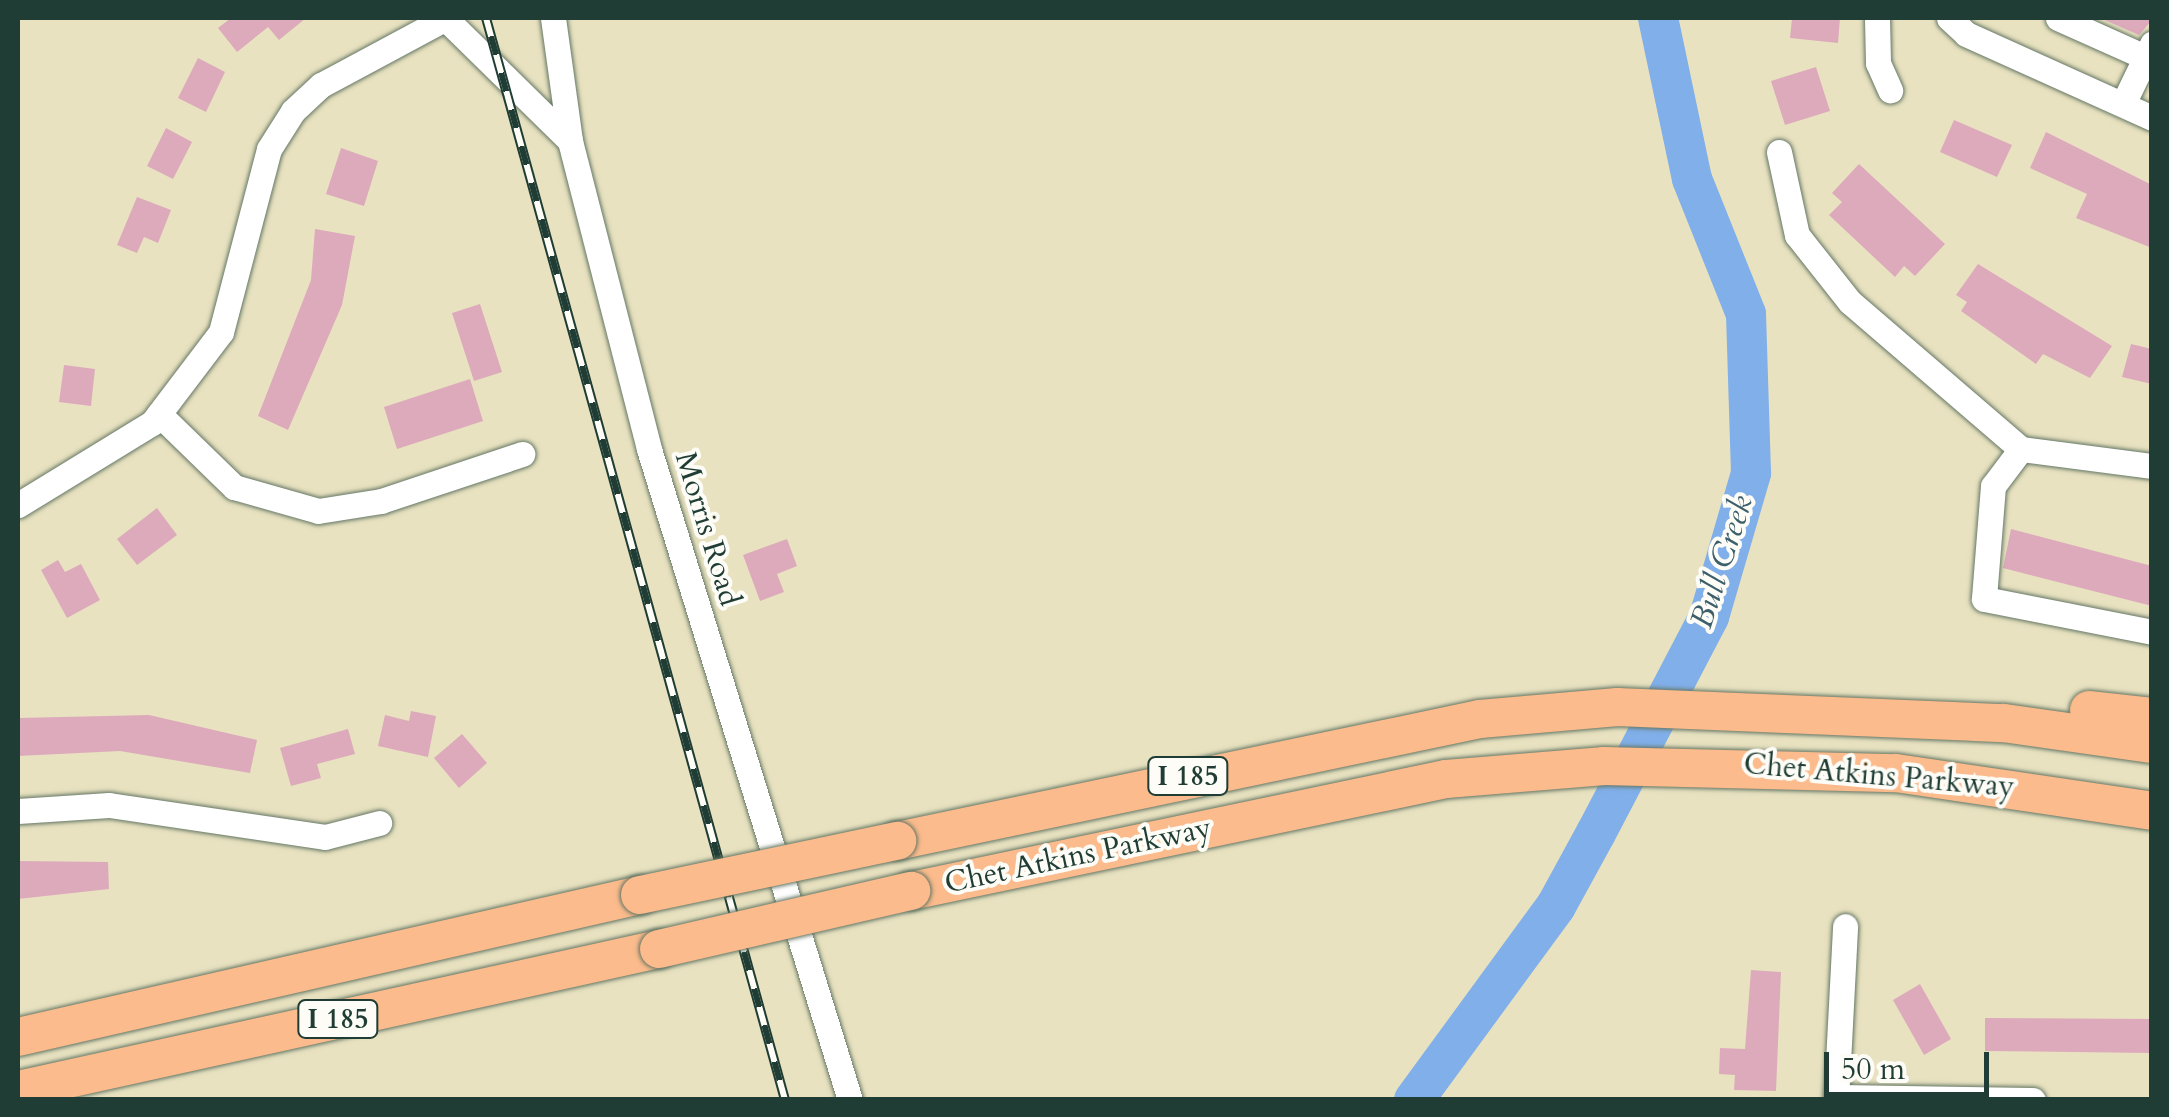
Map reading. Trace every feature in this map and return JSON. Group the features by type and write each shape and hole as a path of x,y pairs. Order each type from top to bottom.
{"highway":[{"name":"Chet Atkins Parkway","path":"18,1036 640,895 1480,719 1617,707 1827,702 2152,744"},
{"path":"1827,702 2152,716"},
{"name":"Chet Atkins Parkway","path":"18,1090 911,891 1446,779 1788,766 2045,790 2152,811"}],"street":[{"path":"18,505 74,478 159,414 221,332 270,148 293,112 322,85 446,18 570,141"},
{"name":"Morris Road","path":"553,18 570,141 649,449 850,1100"},
{"path":"1877,18 1878,64 1890,90"},
{"path":"1958,26 1989,18"},
{"path":"2058,18 2148,51 2122,104"},
{"path":"1958,26 2152,118"},
{"path":"1779,152 1797,235 1850,302 2022,449 2152,466"},
{"path":"159,414 234,487 318,511 381,501 522,454"},
{"path":"2022,449 1994,486 1984,598 2152,632"},
{"path":"18,811 109,805 325,838 379,823"},
{"path":"1845,926 1836,1098 2033,1100"}],"building":[{"path":"231,18 306,18 279,40 268,27 237,52 218,28"},
{"path":"1792,18 1840,18 1838,43 1790,38"},
{"path":"2100,18 2152,18 2152,20 2139,35"},
{"path":"198,58 225,72 206,112 178,98"},
{"path":"1816,67 1830,111 1785,125 1771,81"},
{"path":"1954,120 2012,145 1997,177 1940,152"},
{"path":"166,128 192,142 173,179 147,166"},
{"path":"2046,132 2152,185 2152,248 2076,218 2087,194 2030,168"},
{"path":"341,148 378,161 364,206 326,194"},
{"path":"1859,164 1945,244 1915,276 1904,266 1895,277 1829,215 1842,202 1832,193"},
{"path":"137,197 171,210 158,243 144,237 137,253 117,245"},
{"path":"315,229 355,236 342,305 288,430 258,416 311,280"},
{"path":"1978,264 2112,346 2090,378 2043,354 2036,364 1961,311 1967,302 1956,295"},
{"path":"480,304 502,372 474,381 452,313"},
{"path":"2131,344 2152,349 2152,384 2122,377"},
{"path":"64,365 95,369 91,406 59,402"},
{"path":"470,379 483,421 397,449 384,407"},
{"path":"157,508 177,535 137,565 117,539"},
{"path":"2011,529 2152,566 2152,606 2003,568"},
{"path":"787,539 797,566 777,574 784,592 760,601 743,555"},
{"path":"58,560 65,572 81,564 100,600 67,618 41,570"},
{"path":"411,711 436,716 428,757 378,746 385,715 409,721"},
{"path":"149,715 257,740 250,773 120,751 18,756 18,718"},
{"path":"348,729 355,754 317,764 321,778 291,786 280,748"},
{"path":"462,734 487,763 459,788 434,758"},
{"path":"18,861 108,862 109,889 18,899"},
{"path":"1751,970 1781,972 1776,1091 1734,1090 1735,1075 1719,1074 1720,1048 1745,1049"},
{"path":"1920,984 1951,1039 1924,1055 1893,1000"},
{"path":"1985,1018 2152,1019 2152,1053 1985,1051"}],"waterway":[{"name":"Bull Creek","path":"1414,1100 1556,906 1596,833 1709,617 1751,473 1746,314 1692,179 1658,18"}],"railway":[{"path":"486,18 785,1100"}]}
